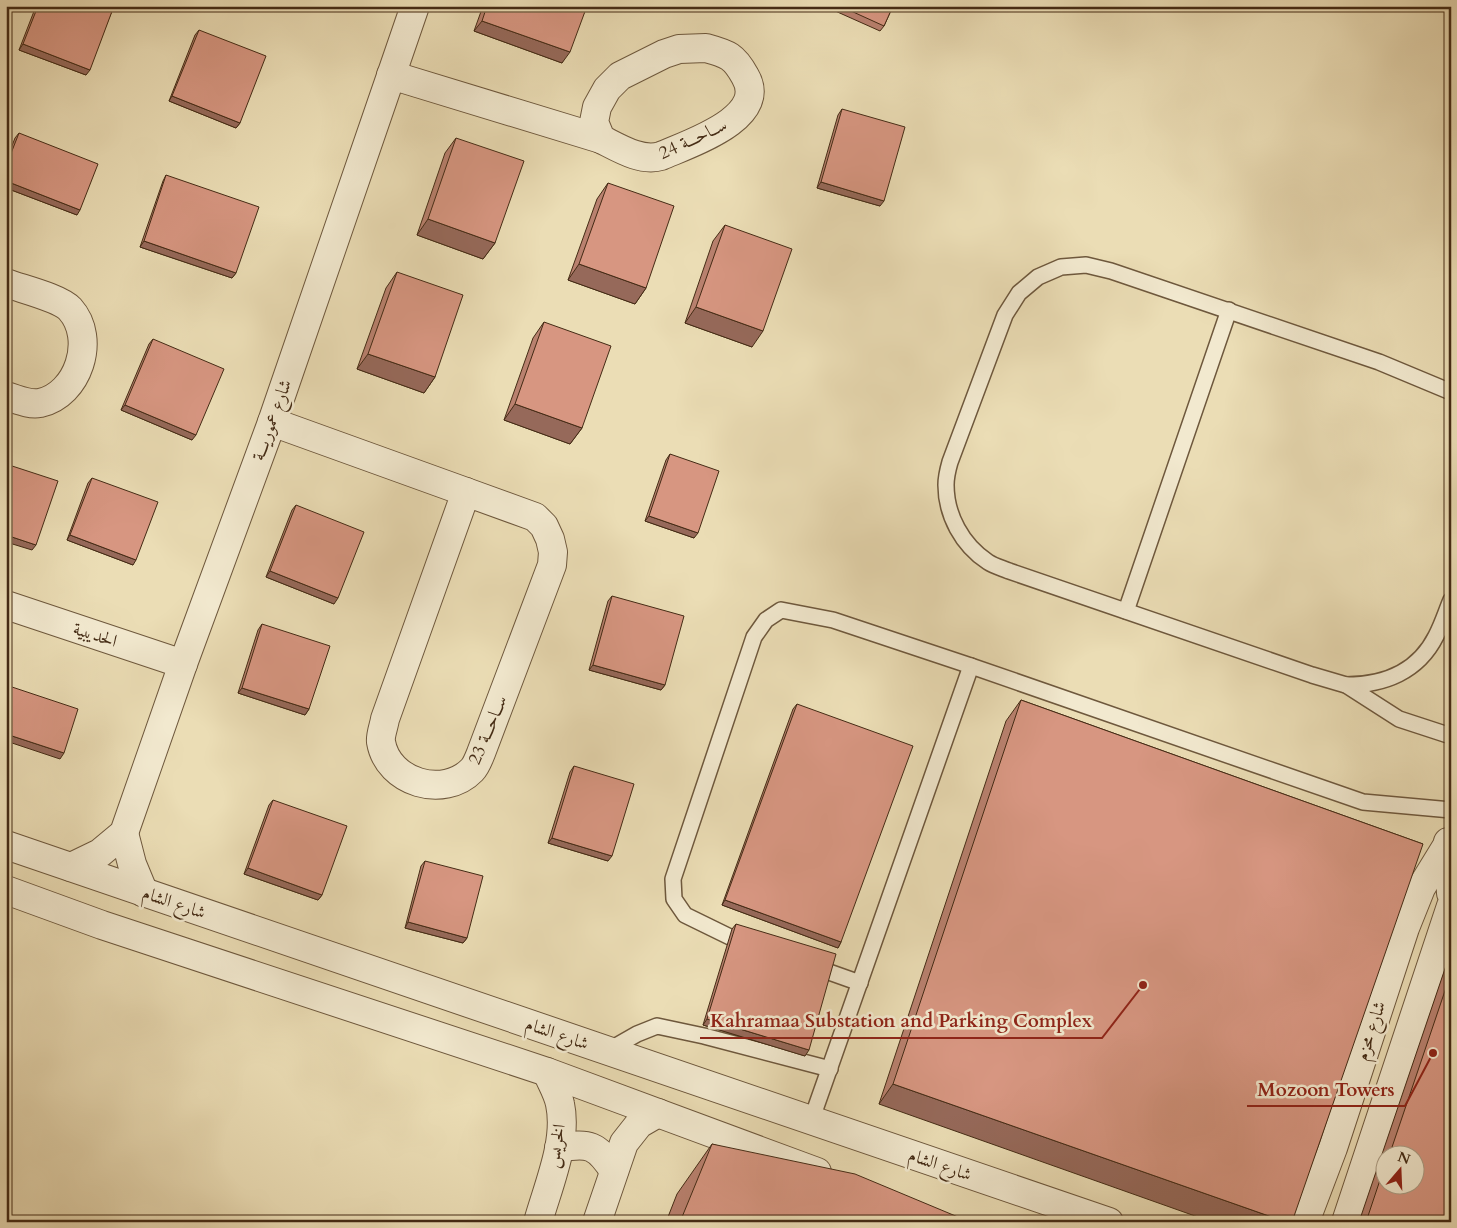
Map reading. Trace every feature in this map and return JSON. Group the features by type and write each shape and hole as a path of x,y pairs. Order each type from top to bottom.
{"street":[{"name":"شارع عموريـــة","path":"124,833 183,664 272,422 415,6"},
{"name":"ســاحـــة 24","path":"391,75 601,139 646,158 661,156 725,127 740,113 747,102 750,91 747,80 737,62 730,56 706,48 679,50 664,54 620,76 607,90 597,107 594,122 601,139"},
{"path":"6,283 60,302 70,309 77,319 83,340 83,352 75,376 66,387 49,400 38,404 26,403 6,396"},
{"name":"ســاحـــة 23","path":"272,422 466,492 535,517 544,526 550,539 553,552 552,565 474,769 460,780 442,785 425,785 404,776 390,766 384,754 381,740 385,719 466,492"},
{"name":"الحديبية","path":"6,605 183,664"},
{"path":"71,867 100,853 124,833 132,864 144,893"},
{"name":"شارع محزم","path":"1449,837 1451,893"},
{"name":"شارع محزم","path":"1305,1222 1333,1148 1405,928 1421,888 1449,837"},
{"name":"شارع الشام","path":"6,845 1108,1222"},
{"path":"6,890 102,925 547,1072 842,1180"},
{"name":"شارع محزم","path":"1346,1222 1451,906"},
{"name":"الخريس","path":"538,1222 559,1148 563,1123 560,1102 547,1072"},
{"path":"596,1222 624,1143 638,1124 658,1113"},
{"path":"559,1148 574,1145 588,1146 604,1157 614,1171"}],"lane":[{"path":"1449,393 1379,362 1111,271 1086,265 1061,267 1038,277 1019,293 1005,315 950,462 946,484 948,507 957,528 970,547 988,562 1009,572 1346,685 1399,719 1451,736"},
{"path":"1126,611 1229,310"},
{"path":"1346,685 1366,685 1384,681 1402,673 1415,663 1427,651 1436,636 1451,600"},
{"path":"730,936 685,915 674,899 673,879 754,637 766,620 781,610 833,620 1363,802 1451,810"},
{"path":"811,1121 971,666"},
{"path":"829,972 860,983"},
{"path":"601,1049 616,1046 637,1034 657,1026 704,1036 830,1069"}],"building":[{"path":"38,6 114,6 90,70 23,44"},
{"path":"487,6 587,6 570,52 482,21"},
{"path":"840,6 893,6 884,26"},
{"path":"199,30 266,56 240,123 172,96"},
{"path":"842,109 905,127 884,201 821,182"},
{"path":"19,133 98,164 80,210 6,181 6,166"},
{"path":"456,138 524,161 495,243 428,219"},
{"path":"166,175 259,207 236,273 144,241"},
{"path":"608,183 674,206 646,288 579,264"},
{"path":"725,225 792,249 763,331 696,307"},
{"path":"397,272 463,295 435,377 368,354"},
{"path":"544,322 611,346 582,428 515,404"},
{"path":"153,339 224,369 196,435 125,405"},
{"path":"670,454 719,471 698,533 649,516"},
{"path":"6,464 58,481 36,545 6,535"},
{"path":"92,478 158,502 136,560 70,535"},
{"path":"296,505 364,532 338,598 270,571"},
{"path":"612,596 684,616 665,685 593,665"},
{"path":"262,624 330,646 309,709 242,688"},
{"path":"6,685 78,709 64,753 6,734"},
{"path":"1021,700 1423,844 1292,1222 1286,1222 893,1084"},
{"path":"797,704 913,746 841,942 725,900"},
{"path":"574,766 634,784 612,856 552,838"},
{"path":"273,800 347,826 322,895 248,868"},
{"path":"425,861 483,876 467,938 408,922"},
{"path":"736,924 836,954 809,1050 707,1019"},
{"path":"1451,973 1451,1222 1366,1222 1375,1196 1424,1196 1424,1146 1392,1146"},
{"path":"712,1144 855,1174 970,1222 680,1222"}],"place":[{"name":"Kahramaa Substation and Parking Complex","path":"1143,985"},
{"name":"Mozoon Towers","path":"1433,1053"}]}
